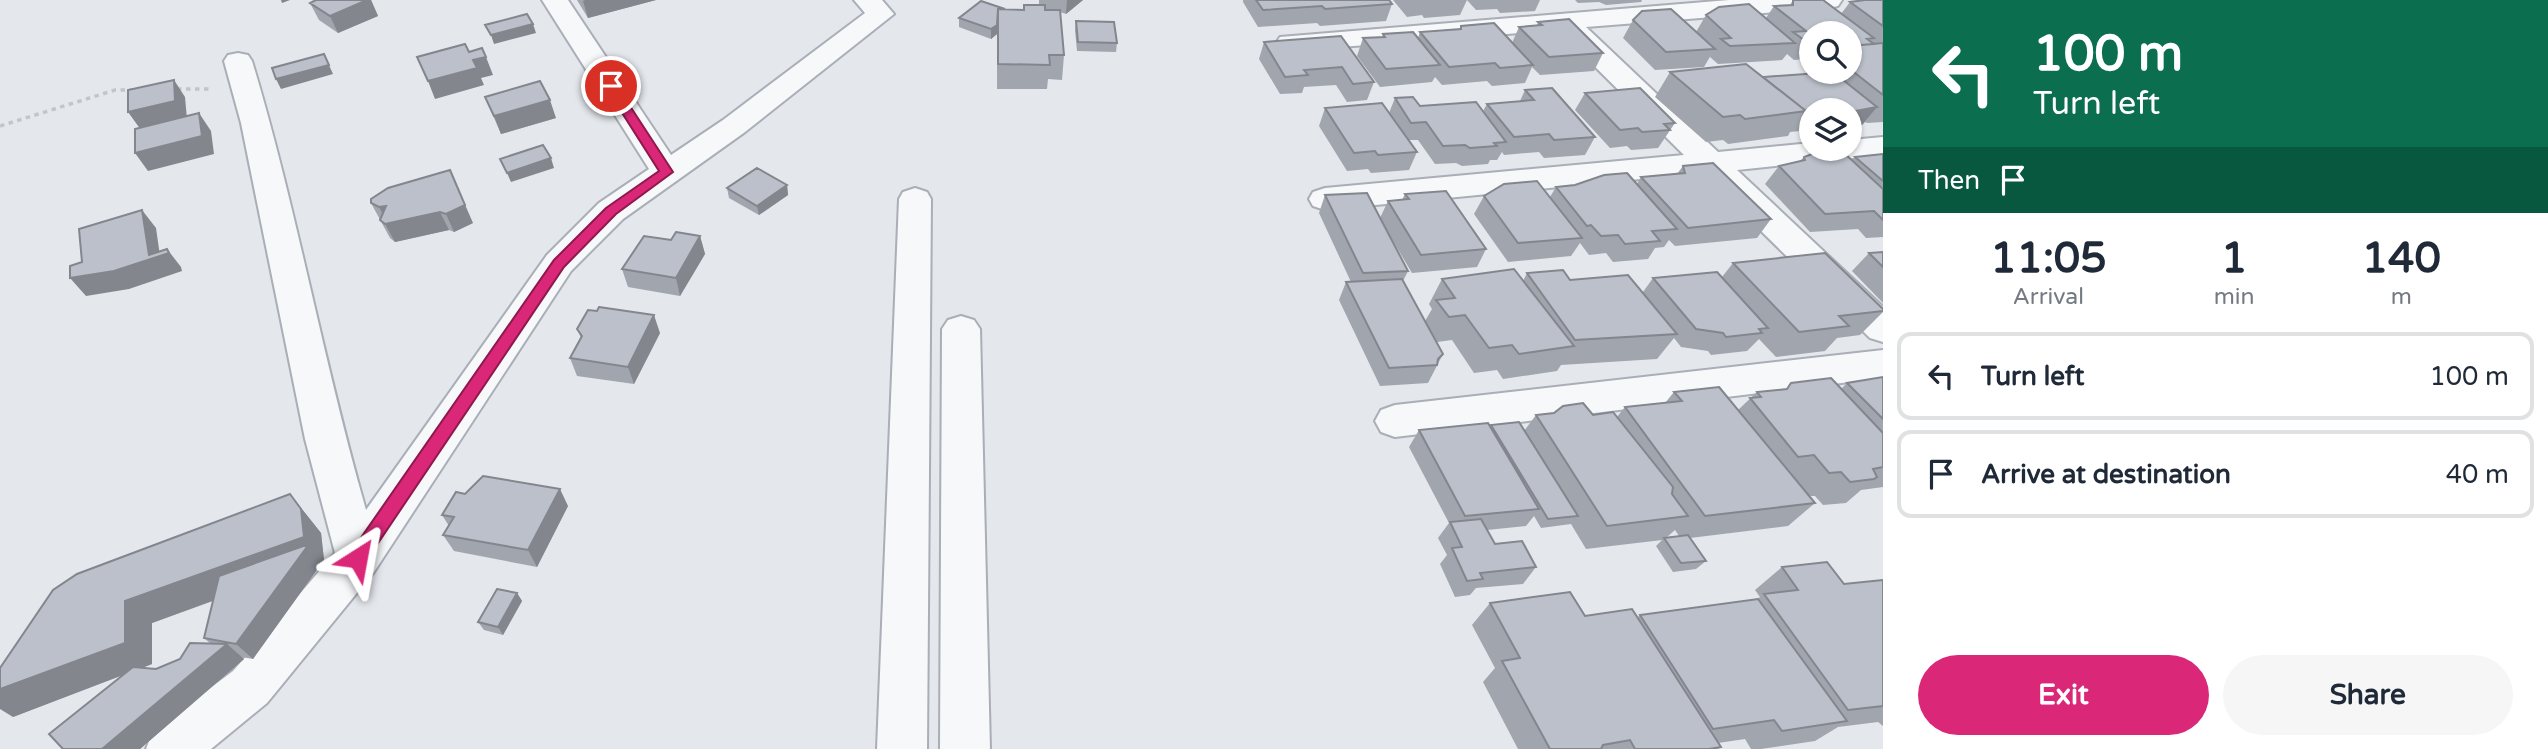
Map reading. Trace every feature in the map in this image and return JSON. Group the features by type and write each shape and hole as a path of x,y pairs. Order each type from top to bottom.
{"street":[{"path":"555,0 667,172"},
{"path":"1543,0 1883,329"},
{"path":"1268,44 1829,0"},
{"path":"171,749 250,687 358,558 559,263 611,211 734,126 884,5"},
{"path":"242,75 257,123 325,439 358,558"},
{"path":"1325,199 1883,146"},
{"path":"902,749 915,199"},
{"path":"961,329 965,749"},
{"path":"1395,421 1883,364"}],"path":[{"path":"175,89 242,75"},
{"path":"0,126 115,90 139,90"}],"building":[{"path":"316,0 367,0 330,16 310,3"},
{"path":"1256,0 1389,0 1392,4 1263,10"},
{"path":"1793,0 1823,0 1851,21 1799,21 1799,26 1774,6 1793,5"},
{"path":"1883,0 1883,26 1850,2"},
{"path":"981,1 1005,9 998,9 997,25 991,29 959,18"},
{"path":"1749,4 1795,43 1730,46 1721,39 1731,38 1706,15 1719,7"},
{"path":"1024,5 1045,5 1045,10 1060,10 1064,55 1049,55 1050,65 998,64 998,9 1024,10"},
{"path":"1671,9 1715,49 1666,52 1633,20 1642,11"},
{"path":"527,14 533,24 491,35 485,25"},
{"path":"1569,19 1603,53 1549,57 1519,27 1542,25 1538,22"},
{"path":"1076,21 1114,22 1117,43 1078,42"},
{"path":"1494,23 1533,65 1500,68 1495,63 1449,67 1420,32 1461,29 1461,26"},
{"path":"1862,29 1874,38 1867,39 1874,44 1862,45"},
{"path":"1413,32 1440,65 1386,69 1363,38 1385,37 1383,34"},
{"path":"1341,36 1374,82 1353,84 1342,67 1304,70 1308,75 1285,77 1264,42"},
{"path":"1883,43 1883,95 1862,78 1862,45"},
{"path":"465,44 469,52 482,48 486,57 473,60 477,68 428,81 417,57"},
{"path":"324,54 329,65 276,79 272,68"},
{"path":"1746,64 1799,106 1799,112 1745,119 1740,115 1723,117 1670,72"},
{"path":"1799,74 1799,84 1848,84 1877,107 1862,110 1862,98 1799,98 1799,105 1763,77"},
{"path":"174,80 175,101 128,112 128,90"},
{"path":"540,81 550,100 494,116 485,97"},
{"path":"1552,88 1595,137 1554,140 1549,134 1514,137 1487,104 1534,100 1525,90"},
{"path":"1640,88 1675,123 1664,124 1670,130 1620,130 1585,93"},
{"path":"1413,97 1420,106 1476,102 1506,142 1494,143 1497,146 1470,148 1465,145 1443,146 1426,122 1411,123 1395,98"},
{"path":"1382,103 1417,152 1378,155 1375,151 1354,153 1325,108"},
{"path":"199,113 202,136 135,153 135,129"},
{"path":"543,145 551,158 507,173 500,159"},
{"path":"1883,154 1883,181 1860,161 1862,156"},
{"path":"1801,161 1853,161 1883,189 1883,220 1874,211 1825,214 1779,166"},
{"path":"1713,163 1771,219 1688,228 1641,177 1685,173 1683,166"},
{"path":"757,168 787,185 757,206 727,188"},
{"path":"450,170 465,205 446,214 440,212 385,224 380,220 386,206 379,207 371,203 371,199 388,188"},
{"path":"1627,173 1677,229 1652,231 1660,241 1625,244 1618,235 1601,236 1591,225 1587,226 1556,187 1575,185 1604,175"},
{"path":"1537,181 1582,238 1518,243 1484,196 1504,184"},
{"path":"1446,191 1486,249 1421,255 1388,201 1409,199 1405,194"},
{"path":"1367,193 1408,271 1363,273 1325,195"},
{"path":"142,210 149,255 167,249 169,253 114,271 70,278 70,266 82,262 79,229"},
{"path":"676,232 700,236 676,278 622,269 644,236 671,240"},
{"path":"1883,252 1883,267 1869,253"},
{"path":"1825,253 1883,311 1839,316 1849,326 1799,332 1733,263"},
{"path":"1514,269 1574,346 1519,354 1512,345 1489,348 1465,315 1449,317 1436,300 1455,298 1442,279"},
{"path":"1563,270 1570,280 1628,275 1677,334 1575,340 1527,273"},
{"path":"1717,272 1768,328 1759,329 1762,333 1726,337 1723,333 1696,329 1653,278"},
{"path":"1402,279 1443,354 1437,365 1389,368 1346,282"},
{"path":"599,307 654,315 628,367 570,358 582,336 577,329 588,310 597,311"},
{"path":"1883,377 1883,419 1847,383"},
{"path":"1831,378 1883,433 1883,467 1873,469 1877,477 1874,479 1850,482 1841,472 1829,473 1814,455 1798,457 1750,398 1761,397 1757,392 1787,389 1791,383"},
{"path":"1719,387 1815,503 1705,516 1625,407 1682,401 1674,392"},
{"path":"1583,403 1593,415 1613,412 1673,487 1672,494 1688,516 1607,526 1536,415 1554,413 1563,406"},
{"path":"1519,422 1578,516 1548,519 1491,425"},
{"path":"1488,423 1539,509 1465,516 1419,430"},
{"path":"483,476 560,489 528,550 443,535 454,517 442,515 456,492 465,494"},
{"path":"290,494 301,509 304,537 125,601 125,643 0,689 0,668 53,590 77,574"},
{"path":"1481,519 1495,544 1522,541 1536,567 1480,573 1483,579 1467,581 1452,548 1462,547 1450,522"},
{"path":"1688,535 1706,561 1681,563 1664,538"},
{"path":"309,544 236,644 204,638 219,576"},
{"path":"1827,562 1844,584 1883,580 1883,706 1848,710 1764,594 1798,590 1782,567"},
{"path":"497,589 517,593 498,627 478,622"},
{"path":"1570,592 1585,616 1632,609 1721,747 1635,749 1630,740 1603,745 1601,749 1550,749 1502,661 1520,658 1490,603"},
{"path":"1758,599 1847,721 1782,731 1774,720 1713,729 1640,615"},
{"path":"190,643 227,644 102,749 63,749 49,734 133,667 156,669 180,659"}],"route":[{"path":"358,558 559,263 611,211 667,172 611,86"}]}
